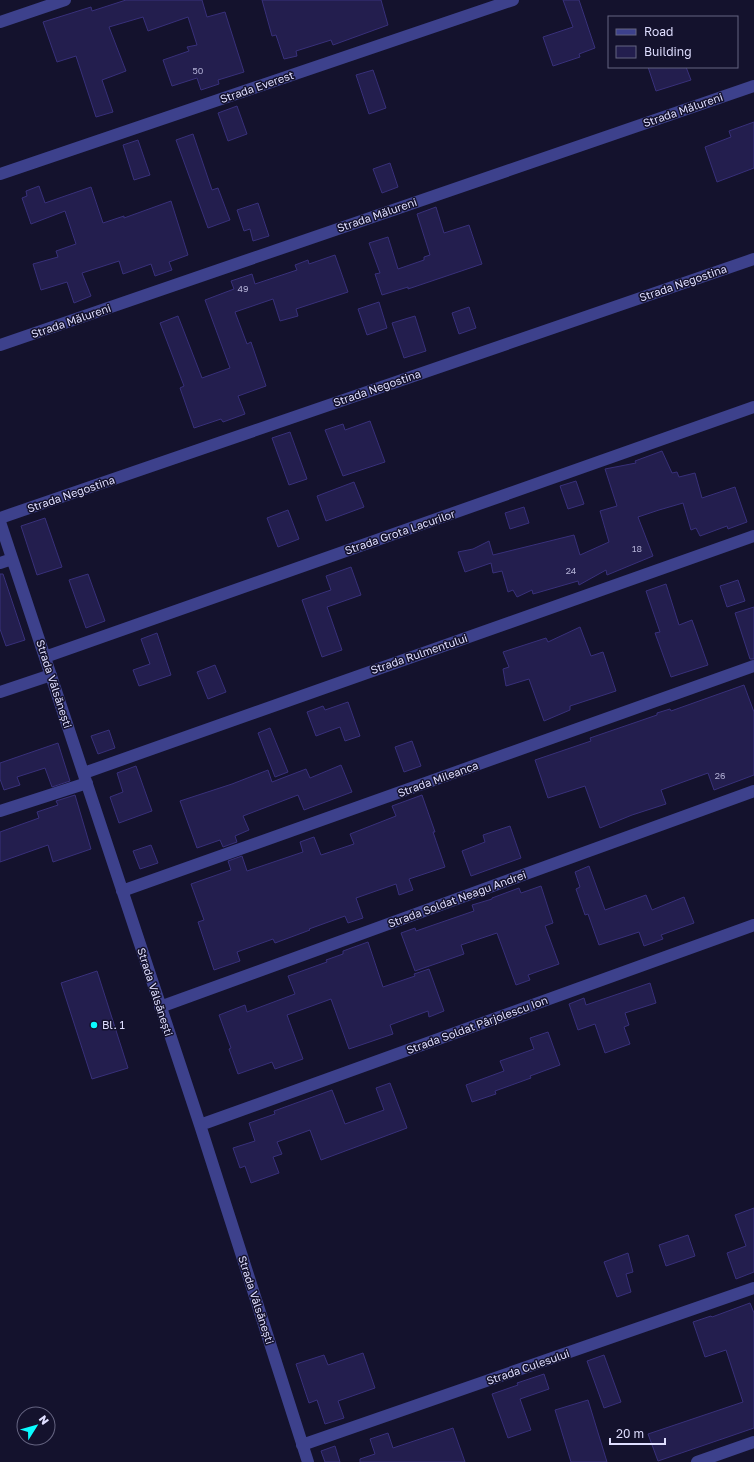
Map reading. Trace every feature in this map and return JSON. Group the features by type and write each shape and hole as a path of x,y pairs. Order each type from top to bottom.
{"street":[{"path":"0,22 65,0"},
{"name":"Strada Everest","path":"0,174 513,0"},
{"name":"Strada Mălureni","path":"0,345 754,86"},
{"name":"Strada Negostina","path":"0,518 754,259"},
{"name":"Strada Grota Lacurilor","path":"45,656 754,407"},
{"name":"Strada Vâlsănești","path":"0,522 200,1125 308,1462"},
{"name":"Strada Rulmentului","path":"0,812 85,778 754,536"},
{"path":"0,563 12,559"},
{"name":"Strada Mileanca","path":"122,891 754,666"},
{"path":"0,692 51,675"},
{"name":"Strada Soldat Neagu Andrei","path":"160,1007 754,791"},
{"name":"Strada Soldat Pârjolescu Ion","path":"200,1125 754,925"},
{"name":"Strada Culesului","path":"302,1445 754,1288"},
{"path":"697,1462 754,1442"}],"building":[{"path":"126,0 202,0 207,17 225,12 244,72 218,80 219,84 201,90 197,78 172,86 163,60 189,51 187,47 197,45 188,17 148,31 143,17 109,27 126,71 102,80 113,112 96,117 76,56 57,62 43,22 91,7 92,11"},
{"path":"262,0 381,0 388,25 333,45 331,40 296,51 297,56 284,59 276,35 272,36"},
{"path":"563,0 579,0 595,48 579,54 580,57 553,66 543,37 573,27"},
{"path":"648,68 686,68 691,80 656,91"},
{"path":"373,70 386,108 369,114 356,75"},
{"path":"237,106 247,134 228,141 218,113"},
{"path":"754,122 754,168 717,182 705,147 731,137 729,131"},
{"path":"193,134 212,190 218,188 230,220 208,228 176,140"},
{"path":"138,140 150,175 134,180 123,145"},
{"path":"390,163 398,187 382,193 373,169"},
{"path":"39,186 45,203 91,187 103,223 124,216 124,218 171,201 188,255 169,262 172,270 155,276 151,264 123,274 119,261 82,273 91,296 74,303 67,282 41,290 33,264 58,257 56,251 76,244 65,211 31,224 22,198 27,196 26,191"},
{"path":"258,203 269,236 253,241 250,229 244,231 237,210"},
{"path":"436,207 444,233 469,225 482,264 408,289 408,287 382,295 375,274 380,273 369,243 388,237 398,269 424,260 424,257 430,255 417,214"},
{"path":"335,255 348,292 296,309 298,316 280,321 273,299 235,312 247,344 251,342 266,386 238,396 245,414 223,422 221,419 194,428 180,388 184,386 160,323 178,316 202,378 230,368 205,300 234,289 231,281 252,274 255,284 297,270 295,265 308,260 309,264"},
{"path":"379,302 387,328 367,335 358,309"},
{"path":"469,307 476,328 459,334 452,313"},
{"path":"415,316 426,351 404,358 392,323"},
{"path":"370,421 385,462 343,476 325,430 343,424 345,430"},
{"path":"290,432 307,479 289,485 272,438"},
{"path":"662,451 672,473 677,472 679,477 695,473 702,498 735,487 747,522 728,529 727,526 700,536 696,528 691,530 683,503 659,510 638,517 653,556 607,575 606,570 579,585 578,581 533,594 532,590 517,597 513,590 508,592 502,571 493,573 491,563 465,572 458,552 473,549 489,541 493,555 574,535 580,555 609,542 600,511 617,506 605,469 636,463 635,461"},
{"path":"576,481 584,504 568,509 560,486"},
{"path":"354,482 364,507 326,521 317,496"},
{"path":"524,507 529,523 510,529 505,513"},
{"path":"288,510 299,539 278,547 267,518"},
{"path":"45,518 62,567 37,575 21,526"},
{"path":"351,567 361,595 327,607 342,650 322,657 302,600 331,590 326,576"},
{"path":"0,574 3,574 25,640 6,646 0,629"},
{"path":"88,574 105,621 86,628 69,580"},
{"path":"738,580 745,601 727,607 720,586"},
{"path":"666,584 679,625 692,620 708,665 671,677 655,633 660,632 646,591"},
{"path":"754,607 754,659 750,659 735,613"},
{"path":"580,627 591,656 603,652 616,691 570,706 570,710 544,721 529,679 506,686 503,669 509,667 503,652 546,638 548,642"},
{"path":"157,633 171,675 139,686 133,670 150,664 141,639"},
{"path":"215,665 226,692 208,699 197,672"},
{"path":"744,685 754,712 754,775 714,790 708,773 661,790 666,804 632,815 600,828 585,786 548,798 535,760 591,741 590,738 657,715 657,713 670,709 671,711"},
{"path":"348,702 360,736 345,741 340,727 316,736 307,712 323,706 325,710"},
{"path":"270,728 288,772 275,777 258,733"},
{"path":"109,730 115,748 98,754 91,736"},
{"path":"412,741 421,766 404,772 395,747"},
{"path":"58,743 70,781 52,787 45,768 17,777 20,785 4,790 0,779 0,763"},
{"path":"341,765 352,792 304,810 298,795 243,816 249,830 235,836 237,842 223,847 220,840 197,848 180,801 232,784 268,770 272,782 306,769 310,778"},
{"path":"136,766 152,811 119,823 110,797 123,792 117,773"},
{"path":"75,795 91,849 53,862 48,845 0,862 0,832 39,818 37,812 58,805 56,801"},
{"path":"422,795 445,867 409,879 413,890 399,895 396,884 356,898 363,918 348,923 345,916 275,943 273,939 237,952 240,961 214,970 198,922 204,920 191,884 231,870 228,861 242,856 247,871 303,852 300,842 314,837 321,855 354,844 350,834 396,816 392,806"},
{"path":"510,826 521,858 471,876 462,851 485,842 483,835"},
{"path":"151,845 158,863 140,869 133,851"},
{"path":"589,866 605,910 646,895 652,910 684,897 694,923 661,935 663,939 644,946 639,932 599,945 588,914 585,915 576,889 580,887 575,872"},
{"path":"541,886 553,923 545,926 559,964 528,975 530,980 516,985 497,933 461,945 464,954 415,971 401,933 415,928 416,931 474,911 472,905 519,888 521,893"},
{"path":"368,942 383,987 415,976 414,974 429,969 444,1011 429,1017 428,1011 390,1025 393,1034 349,1049 331,999 287,1015 303,1059 275,1069 272,1062 238,1074 229,1049 231,1048 219,1015 245,1005 247,1012 295,994 288,976 327,962 326,960 343,954 343,951"},
{"name":"Bl. 1","path":"97,971 128,1068 92,1079 61,983"},
{"path":"650,983 656,1003 625,1013 629,1025 624,1027 630,1044 605,1053 595,1024 578,1030 569,1004 584,998 586,1005"},
{"path":"548,1032 560,1065 530,1076 531,1078 495,1091 496,1094 472,1102 466,1085 504,1071 500,1061 534,1049 530,1038"},
{"path":"390,1083 407,1128 321,1160 310,1130 277,1142 282,1154 273,1157 279,1173 251,1183 245,1166 240,1168 233,1148 255,1141 249,1123 275,1114 274,1111 332,1090 345,1124 384,1110 376,1088"},
{"path":"754,1208 754,1272 736,1279 727,1253 746,1246 735,1215"},
{"path":"688,1235 695,1256 666,1266 659,1245"},
{"path":"628,1253 633,1272 626,1274 631,1292 617,1297 604,1262"},
{"path":"750,1303 754,1313 754,1428 658,1461 648,1434 743,1402 726,1350 705,1357 693,1322 711,1316 712,1317"},
{"path":"363,1353 375,1388 338,1401 344,1418 325,1424 317,1400 309,1403 296,1364 324,1355 328,1365"},
{"path":"604,1355 621,1402 604,1408 587,1361"},
{"path":"544,1374 549,1389 520,1399 531,1430 508,1438 492,1394 518,1385 517,1383"},
{"path":"588,1400 607,1462 571,1462 555,1410"},
{"path":"453,1428 465,1462 360,1462 360,1459 375,1454 370,1439 388,1433 393,1448"},
{"path":"335,1446 340,1462 325,1462 321,1451"}],"place":[{"name":"Bl. 1","path":"94,1025"}]}
